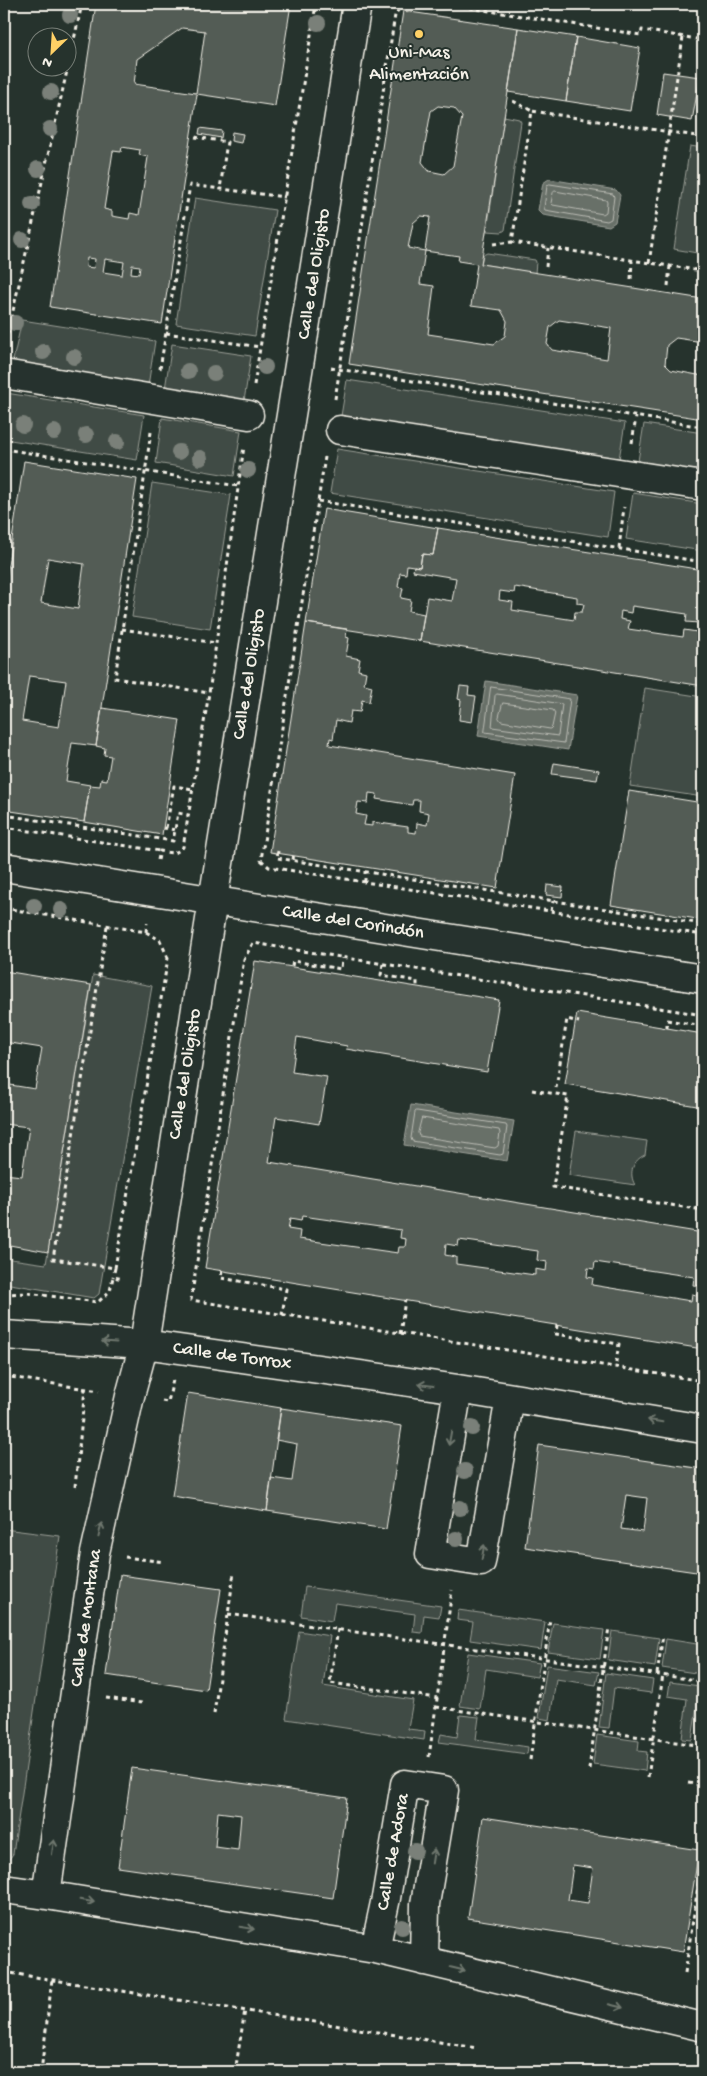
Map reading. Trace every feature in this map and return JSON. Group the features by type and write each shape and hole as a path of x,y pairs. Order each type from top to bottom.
{"street":[{"name":"Calle del Oligisto","path":"144,1344 357,4"},
{"path":"4,374 249,415"},
{"path":"337,419 703,486"},
{"name":"Calle del Corindón","path":"4,867 703,979"},
{"name":"Calle de Torrox","path":"4,1335 144,1344 458,1390 703,1429"},
{"name":"Calle de Montana","path":"46,1895 95,1553 130,1396 144,1344"},
{"path":"458,1390 430,1554 482,1562 510,1398"},
{"name":"Calle de Adora","path":"376,1949 405,1784 444,1790 425,1904 424,1961"},
{"path":"4,1889 376,1949 703,2026"}],"path":[{"path":"6,344 82,4"},
{"path":"4,827 173,854 179,852 183,847 209,693 249,415 316,4"},
{"path":"337,419 339,370 394,15 402,4"},
{"path":"446,4 641,35 642,30 703,40"},
{"path":"649,263 683,37"},
{"path":"513,101 532,112 703,138"},
{"path":"512,242 532,112"},
{"path":"195,137 227,142 220,189"},
{"path":"209,693 115,678 155,399 190,184 285,197"},
{"path":"493,244 512,242 703,271"},
{"path":"546,267 548,248"},
{"path":"631,279 632,261"},
{"path":"668,286 670,266"},
{"path":"166,333 260,347"},
{"path":"300,364 703,427"},
{"path":"4,449 238,486"},
{"path":"326,456 261,860 269,867 703,935"},
{"path":"318,501 703,562"},
{"path":"4,552 11,505"},
{"path":"122,629 216,643"},
{"path":"176,830 165,828 174,786 193,789"},
{"path":"4,815 173,841 178,813 188,815"},
{"path":"146,932 160,851"},
{"path":"278,851 277,858 703,924"},
{"path":"294,852 294,860"},
{"path":"365,871 365,882"},
{"path":"551,911 553,900"},
{"path":"4,908 146,932 160,940 168,958"},
{"path":"4,1294 27,1293 98,1302 110,1291 114,1268 53,1259 107,926"},
{"path":"703,1015 253,943 244,959 190,1300 703,1381"},
{"path":"292,966 292,961 341,969 342,958"},
{"path":"383,964 381,975 417,981 417,986"},
{"path":"556,1088 567,1019 579,1022"},
{"path":"666,1028 667,1020 703,1026"},
{"path":"532,1090 568,1096 553,1187 703,1210"},
{"path":"222,1271 221,1278 286,1289 282,1315"},
{"path":"113,1277 192,1290"},
{"path":"400,1334 405,1300"},
{"path":"557,1325 556,1334 619,1344 615,1367"},
{"path":"4,1376 168,1402 174,1376"},
{"path":"214,1714 234,1572"},
{"path":"425,1787 449,1609"},
{"path":"228,1614 703,1681"},
{"path":"530,1760 550,1619"},
{"path":"589,1769 609,1627"},
{"path":"338,1629 330,1683 438,1698"},
{"path":"657,1674 663,1635"},
{"path":"648,1778 663,1675"},
{"path":"436,1707 703,1746"},
{"path":"688,1783 703,1785"},
{"path":"685,1973 703,1853"},
{"path":"4,1972 477,2048"},
{"path":"41,2072 52,1980"},
{"path":"234,2072 245,2010"}],"shaded area":[{"path":"504,116 519,119 521,122 505,230 502,232 487,231"},
{"path":"690,146 703,148 703,254 674,249"},
{"path":"195,198 275,210 255,336 176,324"},
{"path":"487,253 535,260 535,273 481,264 483,255"},
{"path":"22,320 155,341 148,386 12,365"},
{"path":"172,344 251,356 244,401 165,389"},
{"path":"347,380 625,423 619,459 341,416"},
{"path":"6,393 144,415 137,460 4,439 4,402"},
{"path":"162,418 241,431 234,476 156,463"},
{"path":"644,424 703,433 703,472 638,461"},
{"path":"337,449 614,492 608,537 330,493"},
{"path":"152,483 231,495 210,629 132,617"},
{"path":"633,493 703,504 703,551 626,539"},
{"path":"645,688 703,697 703,797 630,786"},
{"path":"93,975 152,986 99,1294 94,1298 4,1283 4,1258 46,1264"},
{"path":"576,1131 647,1141 645,1155 637,1160 633,1167 632,1176 635,1185 569,1175"},
{"path":"4,1529 60,1536 13,1854 6,1863 4,1863"},
{"path":"305,1587 441,1606 439,1617 424,1615 422,1633 413,1632 415,1614 335,1603 332,1621 301,1616"},
{"path":"458,1610 545,1622 541,1650 470,1640 473,1622 457,1620"},
{"path":"553,1623 604,1630 600,1659 548,1652"},
{"path":"299,1631 330,1636 323,1686 413,1700 408,1729 425,1731 424,1740 286,1719"},
{"path":"612,1631 659,1638 655,1667 608,1660"},
{"path":"666,1639 703,1645 702,1674 662,1668"},
{"path":"468,1653 540,1663 537,1677 486,1669 480,1709 460,1706"},
{"path":"547,1665 599,1672 596,1685 556,1679 550,1720 539,1718"},
{"path":"606,1673 653,1680 651,1693 614,1688 609,1728 599,1727"},
{"path":"670,1682 700,1686 692,1740 682,1739 687,1699 668,1696"},
{"path":"460,1715 479,1717 476,1739 528,1747 527,1754 439,1742 441,1734 457,1737"},
{"path":"597,1735 639,1741 638,1751 647,1752 645,1771 593,1764"}],"water":[{"path":"549,179 616,190 620,195 615,222 609,226 543,215 538,210 543,183"},
{"path":"486,681 577,695 568,750 478,736"},
{"path":"411,1105 514,1121 507,1161 404,1145"}],"building":[{"path":"96,4 291,4 275,106 197,94 162,324 50,307","holes":["182,28 205,31 196,93 134,84 137,59","122,147 140,150 139,155 148,157 139,215 130,213 129,219 112,216 112,211 104,209 113,151 121,152","87,258 95,259 94,268 86,267","105,259 124,262 122,275 103,272","132,265 140,266 139,274 131,273"]},
{"path":"403,11 518,28 481,264 703,299 703,342 676,338 667,345 665,364 671,370 703,376 703,419 349,364","holes":["438,106 454,108 462,117 453,166 444,174 429,171 422,162 431,111","421,216 430,217 425,251 408,248 413,223","425,251 459,256 458,261 477,264 471,306 501,310 507,321 505,336 494,344 428,334 434,286 420,284","559,320 611,328 607,359 552,350 547,344 550,327"]},
{"path":"518,28 576,37 566,101 508,92"},
{"path":"576,37 640,48 630,111 566,101"},
{"path":"663,72 700,77 692,121 657,115"},
{"path":"200,128 222,131 221,138 199,134"},
{"path":"232,132 243,134 241,143 231,141"},
{"path":"24,461 137,479 96,746 72,743 66,781 90,785 84,822 4,810 4,592","holes":["48,558 84,564 78,609 41,603","29,676 66,681 59,727 22,721"]},
{"path":"324,509 438,528 433,555 422,554 420,567 407,565 406,574 400,573 398,587 403,588 401,598 411,600 409,611 424,614 420,641 306,623"},
{"path":"438,528 703,570 703,686 420,641 427,597 452,601 456,578 413,571 414,566 420,567 422,554 433,555","holes":["515,587 577,597 577,603 584,604 582,612 575,612 574,620 512,610 513,602 499,600 500,591 514,593","632,606 687,614 686,622 699,623 697,632 684,630 683,637 628,629 630,621 620,619 621,611 631,613"]},
{"path":"306,623 347,629 346,637 349,638 346,656 360,659 358,670 366,672 364,684 372,686 369,702 362,700 360,712 351,711 349,723 336,720 333,739 330,738 329,745 515,775 497,888 270,852","holes":["369,793 377,794 376,799 412,805 413,800 420,800 419,811 429,813 427,825 417,823 416,833 408,832 408,827 372,822 372,826 364,825 366,816 356,814 358,802 368,803"]},
{"path":"460,686 469,687 468,695 476,696 472,722 459,720 461,700 458,699"},
{"path":"102,708 180,720 162,835 84,822 90,785 100,786 101,779 107,780 111,756 104,755 105,748 96,746"},
{"path":"554,763 599,770 597,780 552,774"},
{"path":"629,791 703,803 703,856 699,855 697,867 703,869 703,920 611,905"},
{"path":"547,885 563,887 562,897 546,895"},
{"path":"255,961 499,1000 487,1072 346,1049 347,1046 297,1037 292,1072 327,1077 319,1124 276,1117 269,1162 703,1233 703,1286 693,1285 694,1277 595,1262 594,1269 588,1268 587,1277 593,1278 592,1285 691,1301 692,1294 702,1296 703,1291 703,1349 205,1268","holes":["302,1216 401,1230 400,1238 406,1239 405,1247 399,1247 398,1253 299,1239 300,1231 288,1229 290,1219 301,1221","459,1240 538,1251 537,1260 547,1262 546,1271 535,1269 535,1275 456,1264 456,1257 445,1255 446,1244 458,1246"]},
{"path":"4,971 91,985 48,1252 4,1244 4,1174 22,1176 29,1127 4,1124 4,1084 35,1089 42,1048 4,1042"},
{"path":"577,1013 703,1034 703,1107 565,1084"},
{"path":"188,1393 281,1408 267,1511 172,1496"},
{"path":"281,1408 402,1426 386,1529 267,1511 271,1478 292,1481 297,1444 276,1440"},
{"path":"539,1445 703,1469 703,1573 525,1547","holes":["626,1495 647,1498 643,1532 621,1529"]},
{"path":"120,1575 221,1589 206,1690 106,1675"},
{"path":"132,1768 347,1798 333,1898 118,1867","holes":["218,1812 241,1815 238,1850 215,1847"]},
{"path":"483,1817 699,1850 683,1952 468,1918","holes":["573,1865 593,1868 588,1903 568,1900"]}],"place":[{"name":"Uni-Mas Alimentación","path":"419,34"}]}
